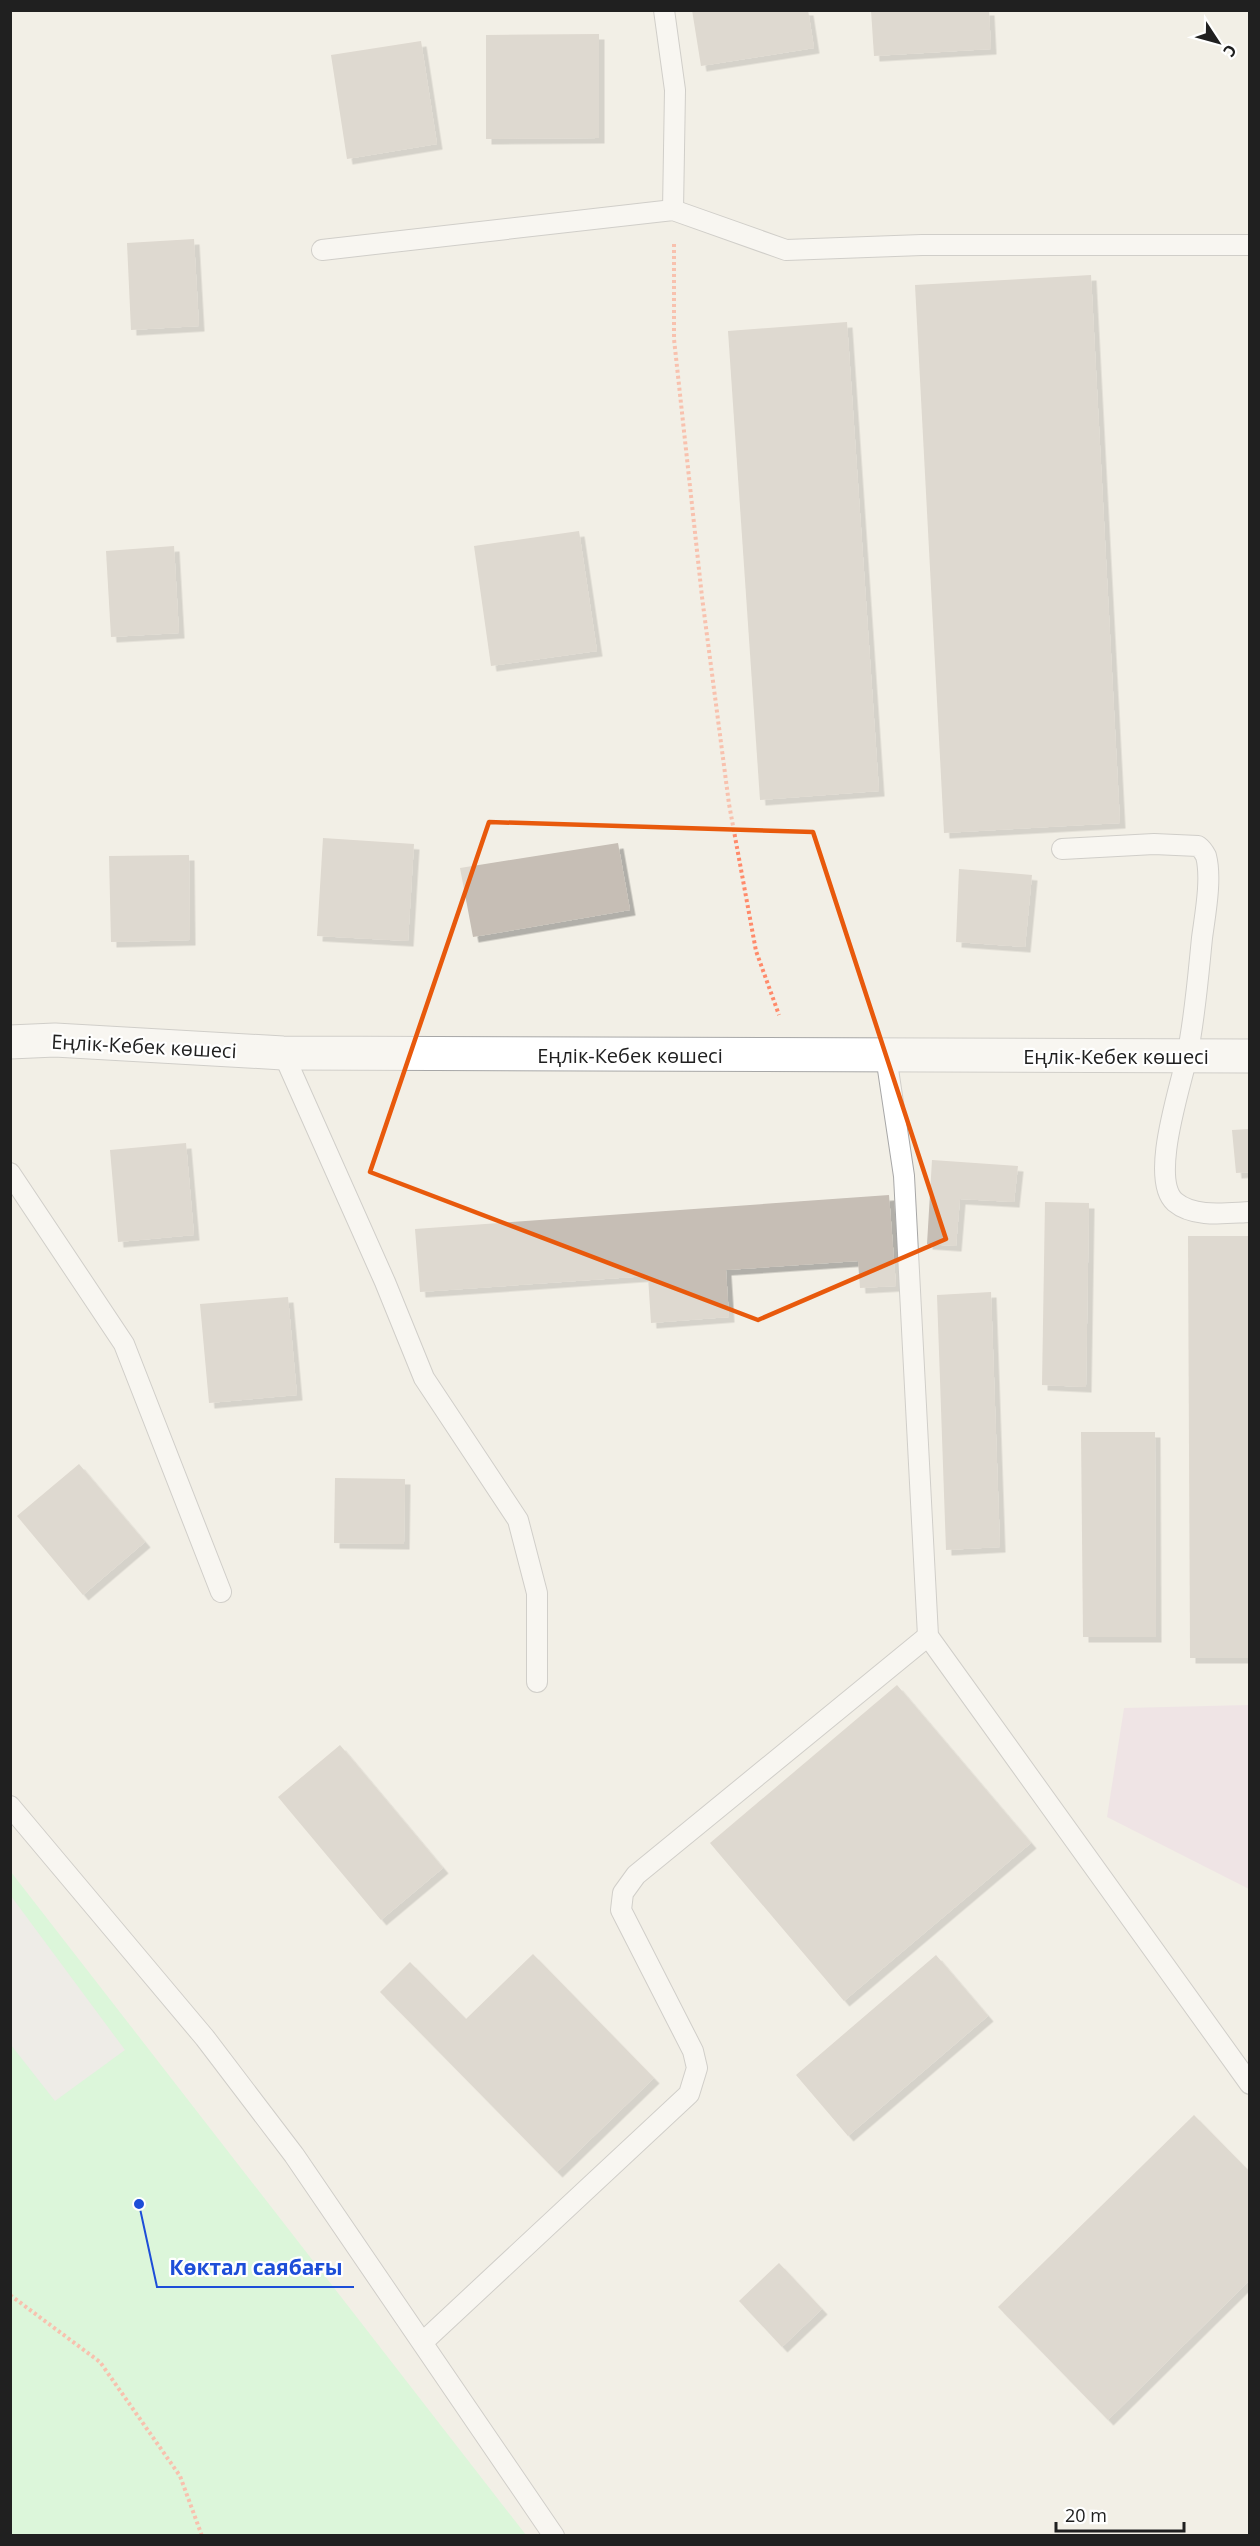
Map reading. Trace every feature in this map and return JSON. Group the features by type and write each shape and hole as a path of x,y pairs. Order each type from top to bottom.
{"street":[{"name":"Еңлік-Кебек көшесі","path":"10,1042 55,1040 283,1053 1250,1056"}],"lane":[{"path":"664,10 675,90 673,210"},
{"path":"322,250 673,210 786,250 922,245 1250,245"},
{"path":"1062,849 1154,844 1198,846 1203,850 1206,858 1207,897 1187,1056 1167,1136 1166,1190 1174,1201 1189,1210 1218,1214 1250,1212"},
{"path":"283,1053 385,1281 424,1378 518,1520 537,1593 537,1682"},
{"path":"886,1056 904,1176 928,1636 1250,2084"},
{"path":"10,1173 124,1344 221,1592"},
{"path":"423,2342 689,2094 697,2068 693,2051 621,1910 623,1893 636,1875 928,1636"},
{"path":"10,1806 206,2038 294,2155 554,2535"}],"path":[{"path":"673,210 674,339 702,597 729,804 756,951 794,1056"},
{"path":"10,2295 100,2362 180,2476 202,2535"}],"highlighted area":[{"path":"489,822 813,832 946,1239 758,1320 370,1172"}],"shaded area":[{"path":"1250,1705 1249,1889 1107,1817 1124,1708"},
{"path":"11,1896 125,2050 55,2101 11,2045"}],"green space":[{"path":"11,1872 526,2535 11,2535"}],"building":[{"path":"692,10 808,10 814,48 701,66"},
{"path":"871,10 989,10 991,49 874,56"},
{"path":"599,34 599,138 486,139 486,35"},
{"path":"421,41 437,144 347,159 331,55"},
{"path":"194,239 199,326 131,330 127,243"},
{"path":"1091,275 1120,823 944,833 915,285"},
{"path":"847,322 879,791 760,800 728,331"},
{"path":"579,531 597,651 491,666 474,546"},
{"path":"174,546 179,633 111,637 106,551"},
{"path":"323,838 414,844 408,941 317,936"},
{"path":"618,843 630,910 473,937 460,868"},
{"path":"189,855 190,940 111,942 109,856"},
{"path":"959,869 1032,875 1025,947 956,942"},
{"path":"1250,1129 1250,1172 1236,1173 1232,1130"},
{"path":"186,1143 194,1235 118,1242 110,1150"},
{"path":"932,1160 1018,1166 1014,1202 960,1199 956,1246 927,1244"},
{"path":"889,1195 896,1286 860,1288 858,1261 726,1270 729,1317 651,1323 648,1276 420,1292 415,1229"},
{"path":"1045,1202 1089,1203 1086,1387 1042,1385"},
{"path":"1188,1236 1250,1236 1250,1658 1190,1658"},
{"path":"991,1292 1000,1547 946,1550 937,1295"},
{"path":"288,1297 297,1395 209,1403 200,1304"},
{"path":"1081,1432 1155,1432 1156,1637 1083,1637"},
{"path":"79,1464 145,1542 83,1595 17,1516"},
{"path":"335,1478 405,1479 404,1544 334,1543"},
{"path":"897,1685 1031,1843 844,2001 710,1843"},
{"path":"340,1745 443,1868 381,1920 278,1797"},
{"path":"533,1954 654,2078 557,2172 380,1992 410,1962 466,2019"},
{"path":"936,1955 988,2016 848,2136 796,2075"},
{"path":"1194,2115 1250,2172 1250,2280 1108,2420 998,2307"},
{"path":"779,2263 822,2309 782,2347 739,2301"}],"place":[{"name":"Көктал саябағы","path":"139,2204"}]}
